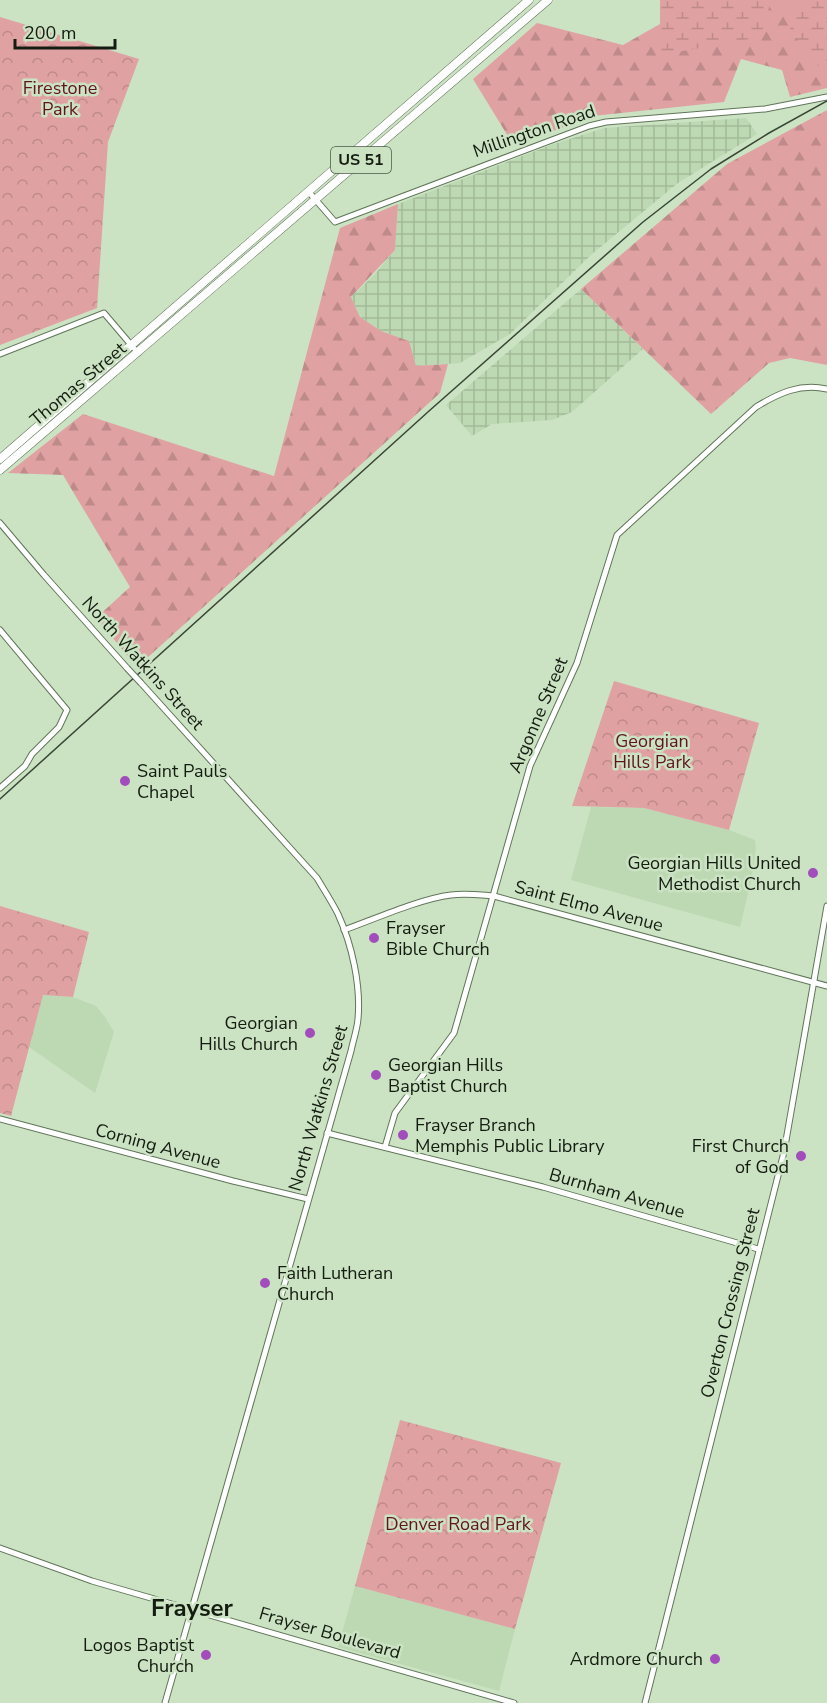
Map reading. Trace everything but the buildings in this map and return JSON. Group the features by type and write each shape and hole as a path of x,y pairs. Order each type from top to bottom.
{"highway":[{"name":"US 51","path":"308,191 529,0"},
{"name":"US 51","path":"315,199 548,0"},
{"name":"Thomas Street","path":"0,470 100,377 131,344 308,191"},
{"name":"Thomas Street","path":"100,377 138,352 315,199"},
{"name":"Thomas Street","path":"0,459 74,400"}],"street":[{"name":"Millington Road","path":"308,191 335,222 588,126 606,122 765,109 827,98"},
{"path":"0,354 104,313 138,352"},
{"name":"Argonne Street","path":"386,1147 395,1113 454,1033 530,766 578,663 617,535 756,407 779,393 799,387 827,389"},
{"name":"North Watkins Street","path":"0,523 316,878 338,914 354,962 358,987 358,1020 165,1703"},
{"path":"0,630 67,710 59,727 32,754 25,766 0,788"},
{"name":"Saint Elmo Avenue","path":"344,930 450,895 494,896 827,986"},
{"name":"Overton Crossing Street","path":"645,1703 784,1152 827,906"},
{"name":"Corning Avenue","path":"0,1119 308,1199"},
{"name":"Burnham Avenue","path":"327,1133 543,1187 758,1249"},
{"name":"Frayser Boulevard","path":"0,1548 92,1581 514,1703"}],"shaded area":[{"path":"746,118 757,134 678,183 592,254 510,334 460,363 416,366 409,341 381,331 360,317 351,297 395,250 398,204 551,145 604,128"},
{"path":"581,289 643,349 572,412 552,420 492,424 472,436 446,405"},
{"path":"591,807 644,808 729,830 755,840 751,881 740,927 571,880"},
{"path":"43,995 73,997 96,1006 114,1032 95,1093 29,1047"},
{"path":"355,1586 515,1629 499,1691 338,1647"}],"green space":[{"path":"660,0 827,0 827,88 790,97 782,70 741,59 724,102 593,116 514,146 473,79 537,23 623,45 660,24"},
{"path":"660,0 771,0 761,37 660,55"},
{"path":"795,0 827,0 827,66 819,67 790,30"},
{"name":"Firestone Park","path":"0,17 139,59 108,142 97,308 0,345"},
{"path":"827,110 827,365 790,358 769,363 711,414 581,289 727,164"},
{"path":"398,204 395,250 351,297 360,317 381,331 409,341 416,366 448,364 440,393 137,667 96,618 130,587 63,475 8,473 83,414 274,476 340,228"},
{"name":"Georgian Hills Park","path":"614,681 759,723 729,830 644,808 572,806"},
{"path":"0,906 89,932 73,997 43,995 11,1116 0,1113"},
{"name":"Denver Road Park","path":"400,1420 561,1463 515,1629 355,1586"}],"railway":[{"path":"0,799 429,411 643,222 711,169 827,101"}],"place":[{"name":"Saint Pauls Chapel","path":"125,781"},
{"name":"Georgian Hills United Methodist Church","path":"813,873"},
{"name":"Frayser Bible Church","path":"374,938"},
{"name":"Georgian Hills Church","path":"310,1033"},
{"name":"Georgian Hills Baptist Church","path":"376,1075"},
{"name":"Frayser Branch Memphis Public Library","path":"403,1135"},
{"name":"First Church of God","path":"801,1156"},
{"name":"Faith Lutheran Church","path":"265,1283"},
{"name":"Logos Baptist Church","path":"206,1655"},
{"name":"Ardmore Church","path":"715,1659"}],"district":[{"name":"Frayser","path":"192,1608"}]}
